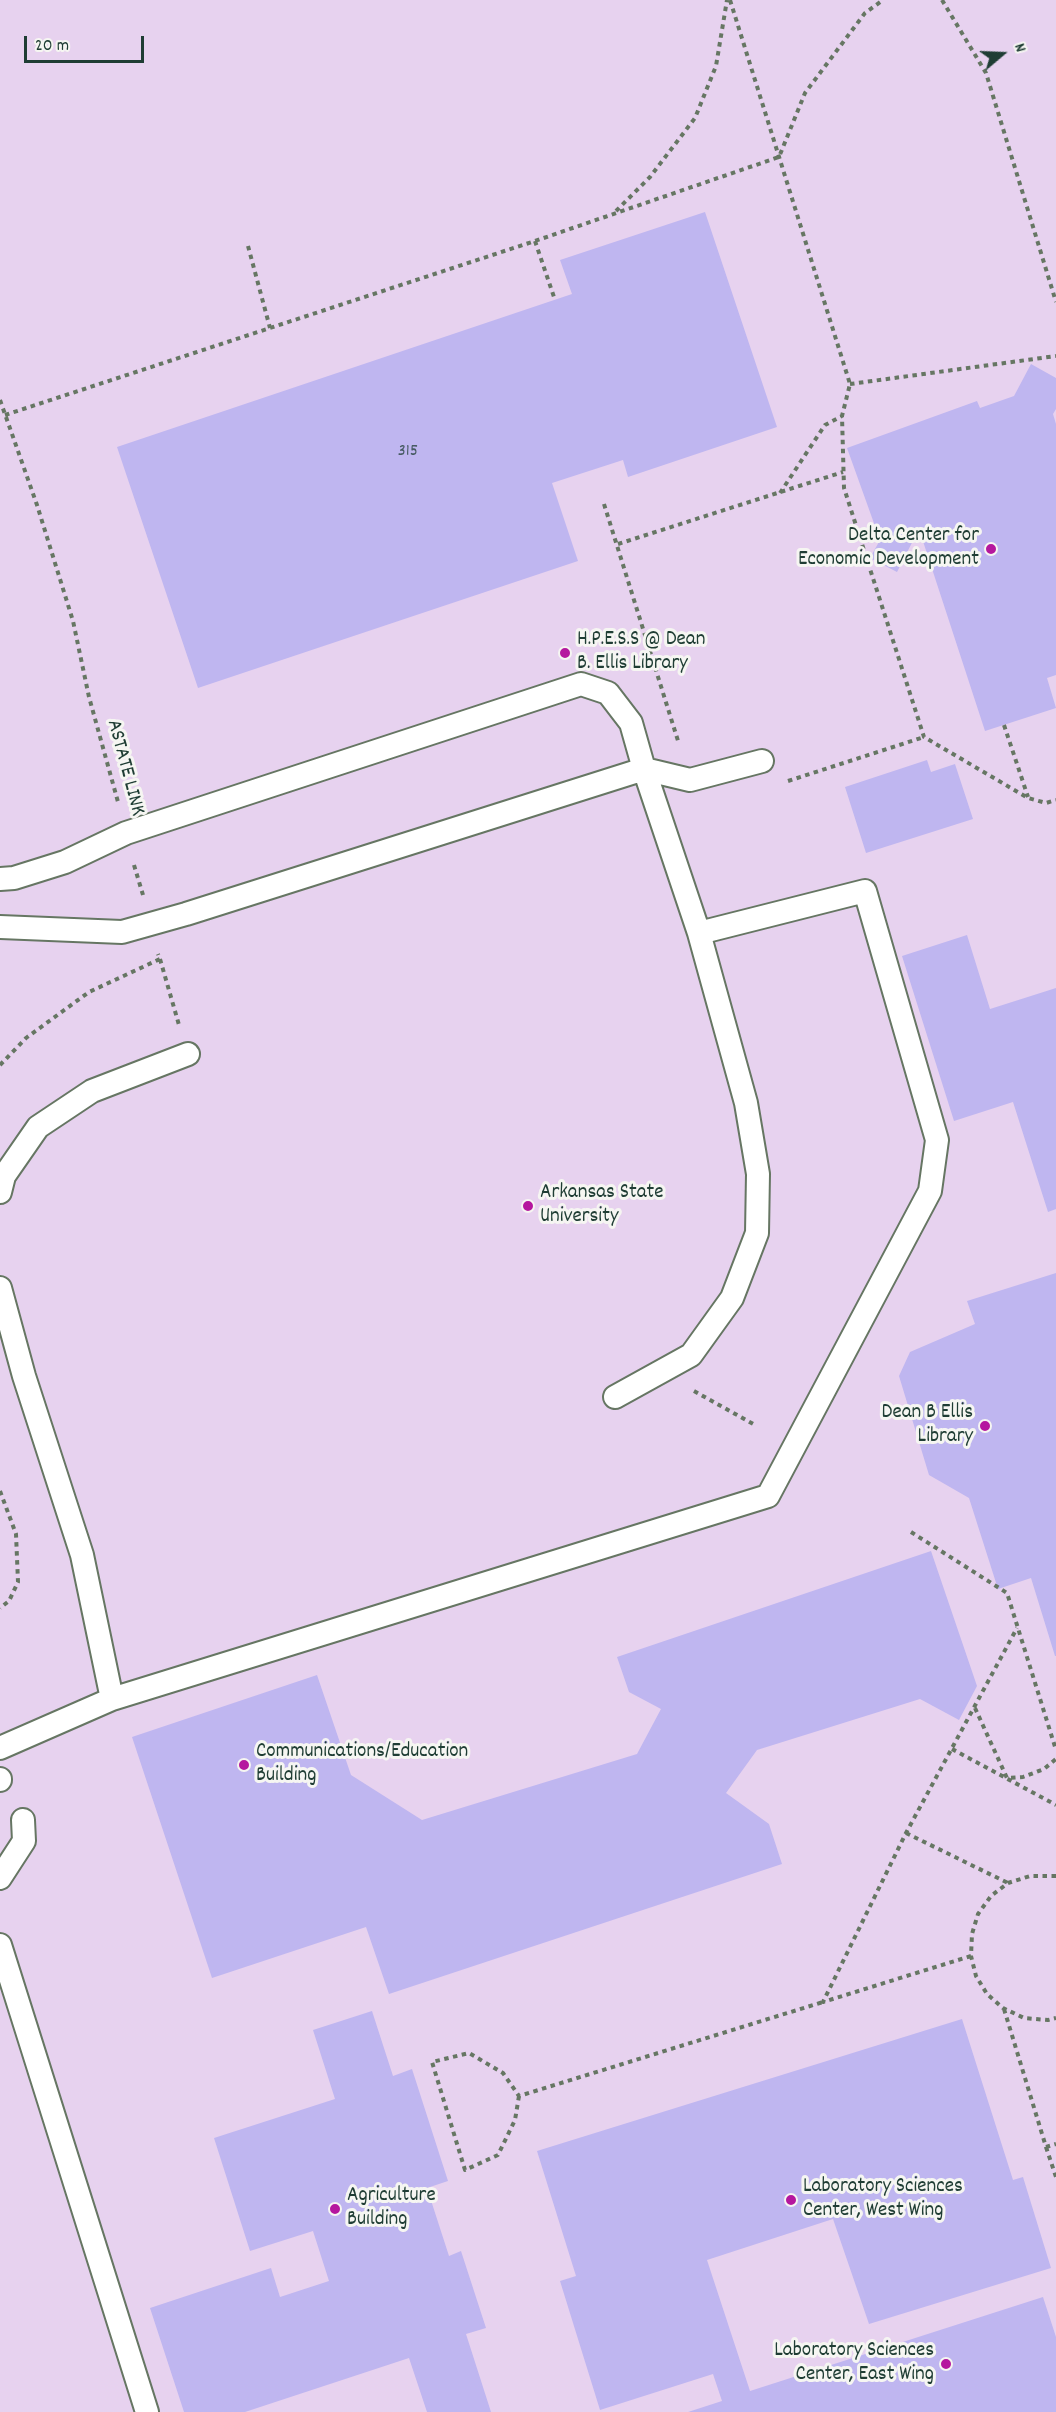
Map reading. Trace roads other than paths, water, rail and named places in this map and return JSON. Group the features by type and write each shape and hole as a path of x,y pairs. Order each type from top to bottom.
{"lane":[{"path":"0,879 14,878 65,862 126,833 581,684 608,693 631,723 644,769 699,933 748,1113 758,1174 757,1233 732,1298 691,1354 615,1397"},
{"path":"0,927 122,932 644,769 690,780 762,761"},
{"path":"0,1748 112,1699 768,1496 930,1191 937,1140 866,891 699,933"},
{"path":"0,1192 4,1176 38,1127 92,1091 188,1054"},
{"path":"0,1288 24,1376 82,1555 112,1699"},
{"path":"0,1878 24,1842 22,1820"},
{"path":"0,1945 147,2412"}],"place":[{"name":"Delta Center for Economic Development","path":"991,549"},
{"name":"H.P.E.S.S @ Dean B. Ellis Library","path":"565,653"},
{"name":"Arkansas State University","path":"528,1206"},
{"name":"Dean B Ellis Library","path":"985,1426"},
{"name":"Communications/Education Building","path":"244,1765"},
{"name":"Laboratory Sciences Center, West Wing","path":"791,2200"},
{"name":"Agriculture Building","path":"335,2209"},
{"name":"Laboratory Sciences Center, East Wing","path":"946,2364"}]}
